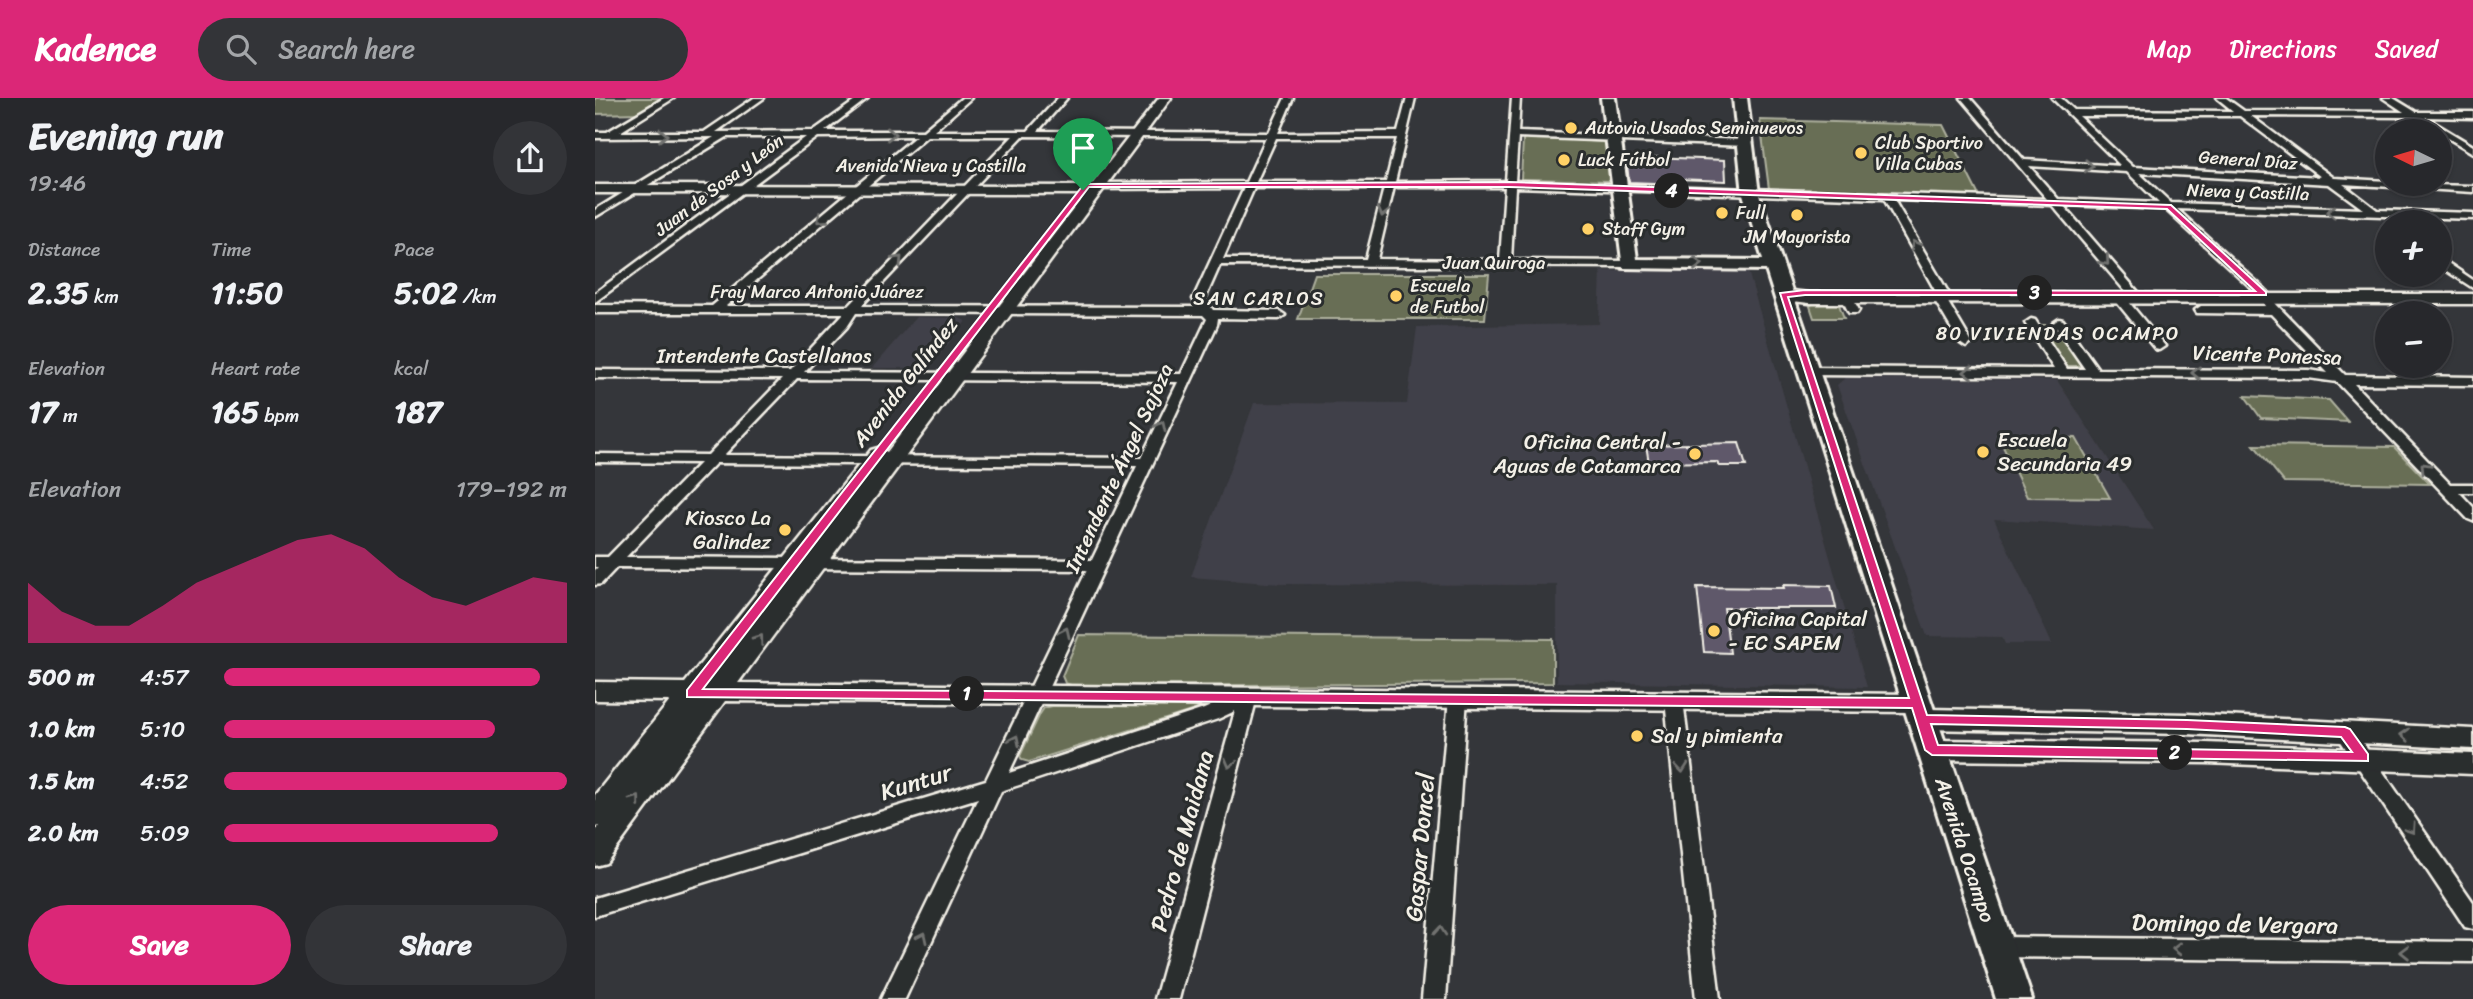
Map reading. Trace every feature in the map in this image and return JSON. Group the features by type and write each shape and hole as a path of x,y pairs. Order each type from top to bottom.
{"main road":[{"name":"Avenida Galíndez","path":"1132,135 1155,98"},
{"name":"Avenida Galíndez","path":"705,693 793,563 883,460 1090,187 1165,98"},
{"path":"1608,98 1629,264"},
{"name":"Avenida Ocampo","path":"1740,98 1751,194 2014,999"},
{"name":"Avenida Nieva y Castilla","path":"595,188 1090,187"},
{"name":"Juan Quiroga","path":"1629,264 1773,265"},
{"path":"2268,301 2473,291"},
{"path":"1783,295 1805,292 1941,296 2127,296 2268,301 2473,299"},
{"path":"1783,295 1850,305 1941,296"},
{"name":"Avenida Galíndez","path":"705,693 815,564 883,460"},
{"path":"595,691 1674,700 2473,739"},
{"path":"595,816 705,693"},
{"path":"595,854 705,693"},
{"path":"1932,750 2363,758 2473,764"}],"street":[{"path":"595,143 670,98"},
{"path":"705,135 760,98"},
{"name":"Juan de Sosa y León","path":"595,299 864,98"},
{"path":"715,309 967,98"},
{"path":"595,580 603,562 713,459 843,324 860,299 969,187 1063,98"},
{"name":"Intendente Ángel Sajoza","path":"893,999 1211,325 1213,319 1205,308 1216,262 1289,98"},
{"path":"1371,262 1411,98"},
{"path":"1505,263 1516,98"},
{"path":"1965,98 2056,204 2127,296 2159,346"},
{"path":"2056,98 2268,301 2337,378 2473,516"},
{"path":"2221,98 2375,213"},
{"path":"2387,98 2473,150"},
{"path":"2072,113 2473,116"},
{"path":"1513,134 1746,144"},
{"path":"595,135 1403,135"},
{"path":"595,214 725,135"},
{"name":"General Díaz","path":"2021,163 2473,190"},
{"name":"Nieva y Castilla","path":"1090,187 1509,184 2375,213"},
{"path":"1888,198 1966,343"},
{"name":"Nieva y Castilla","path":"2452,215 2473,216"},
{"name":"Juan Quiroga","path":"1216,262 1629,264"},
{"path":"2452,270 2473,285"},
{"path":"2201,310 2268,301"},
{"name":"Fray Marco Antonio Juárez","path":"595,309 1173,311 1205,308 1279,315"},
{"path":"2031,323 2063,372"},
{"path":"2059,323 2094,373"},
{"name":"Vicente Ponessa","path":"1808,371 2308,374 2337,378 2473,381"},
{"name":"Intendente Castellanos","path":"595,374 1184,378"},
{"path":"595,458 1145,462"},
{"path":"2445,488 2473,488"},
{"path":"603,562 1096,565"},
{"name":"Kuntur","path":"595,907 993,786 1211,714 1248,697"},
{"name":"Pedro de Maidana","path":"1167,999 1248,697"},
{"name":"Gaspar Doncel","path":"1434,999 1458,698"},
{"path":"1674,700 1708,999"},
{"path":"2345,732 2473,920"},
{"name":"Domingo de Vergara","path":"1997,947 2473,953"}],"shaded area":[{"path":"1601,271 1748,271 1867,687 1557,682 1557,585 1281,584 1191,577 1254,403 1407,404 1417,327 1599,324"},
{"path":"916,317 959,318 966,321 932,364 920,368 872,368"},
{"name":"Escuela Secundaria 49","path":"1845,378 2057,380 2154,530 1994,519 2052,644 2005,644 2002,637 1927,636 1837,385"}],"green space":[{"path":"595,98 665,98 640,113 595,114"},
{"name":"Club Sportivo Villa Cubas","path":"1760,120 1943,125 1979,196 1769,189"},
{"name":"Luck Fútbol","path":"1528,137 1606,142 1609,181 1521,179 1523,139"},
{"name":"Escuela de Futbol","path":"1314,274 1489,274 1485,319 1298,319"},
{"path":"1815,302 1838,302 1844,318 1814,318 1810,306"},
{"path":"2038,325 2055,325 2083,366 2066,366"},
{"path":"2245,396 2329,400 2348,422 2261,418"},
{"path":"1998,436 2076,438 2110,498 2027,497"},
{"path":"2254,445 2394,447 2430,484 2284,482"},
{"path":"1079,635 1553,639 1553,683 1074,686 1065,683 1062,676"},
{"path":"1204,707 1029,762 1022,760 1020,756 1040,714 1044,708"}],"building":[{"path":"1626,156 1725,160 1726,181 1678,179 1678,184 1629,182"},
{"name":"Oficina Central - Aguas de Catamarca","path":"1739,443 1746,466 1719,466 1717,462 1649,463 1646,445"},
{"name":"Oficina Capital - EC SAPEM","path":"1783,585 1831,586 1836,608 1724,608 1730,653 1704,652 1697,587 1784,588"}],"place":[{"name":"Autovia Usados Seminuevos","path":"1571,128"},
{"name":"Club Sportivo Villa Cubas","path":"1861,153"},
{"name":"Luck Fútbol","path":"1564,160"},
{"name":"Full","path":"1722,213"},
{"name":"JM Mayorista","path":"1797,215"},
{"name":"Staff Gym","path":"1588,229"},
{"name":"Escuela de Futbol","path":"1396,296"},
{"name":"Escuela Secundaria 49","path":"1983,452"},
{"name":"Oficina Central - Aguas de Catamarca","path":"1695,454"},
{"name":"Kiosco La Galindez","path":"785,530"},
{"name":"Oficina Capital - EC SAPEM","path":"1714,631"},
{"name":"Sal y pimienta","path":"1637,736"}],"district":[{"name":"SAN CARLOS","path":"1259,298"},
{"name":"80 VIVIENDAS OCAMPO","path":"2058,333"}],"route":[{"path":"1083,190 692,693 1917,703 1922,719 2187,724 2345,732 2363,758 1932,750 1922,719 1917,703 1783,295 1805,292 2263,293 2169,207 1509,184 1087,185 1083,190"}]}
